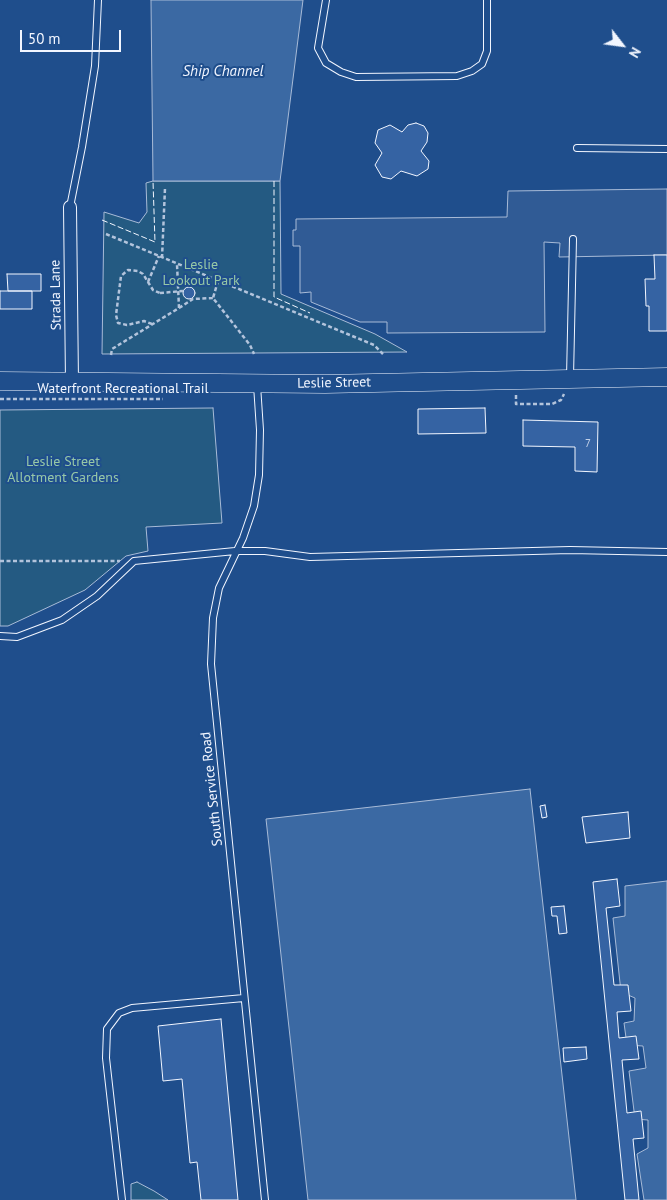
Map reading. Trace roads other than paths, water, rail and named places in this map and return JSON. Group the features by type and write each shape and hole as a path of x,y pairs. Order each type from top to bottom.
{"street":[{"name":"Strada Lane","path":"70,207 72,382"},
{"name":"Leslie Street","path":"0,381 567,386 667,377"}],"lane":[{"path":"70,207 95,66 98,0"},
{"path":"326,0 318,48 326,63 341,72 356,77 457,76 472,71 482,64 487,51 487,0"},
{"path":"577,148 667,148"},
{"path":"567,386 573,238"},
{"name":"South Service Road","path":"257,384 260,430 259,475 254,506 243,538 219,588 214,618 211,664 265,1200"},
{"path":"0,636 17,637 62,620 97,596 134,561 236,551 265,551 310,557 570,550 667,552"},
{"path":"122,1200 106,1058 107,1029 119,1013 132,1008 244,998"}],"water":[{"name":"Ship Channel","path":"151,0 303,0 280,181 153,181"},
{"path":"530,789 576,1200 308,1200 266,819"},
{"path":"667,881 667,1200 644,1200 637,1154 648,1148 648,1120 635,1119 629,1071 646,1068 643,1046 627,1045 624,1023 634,1021 635,998 621,992 613,918 625,916 625,886"}],"park label":[{"name":"Leslie Lookout Park","path":"201,274"},
{"name":"Leslie Street Allotment Gardens","path":"63,470"}]}
